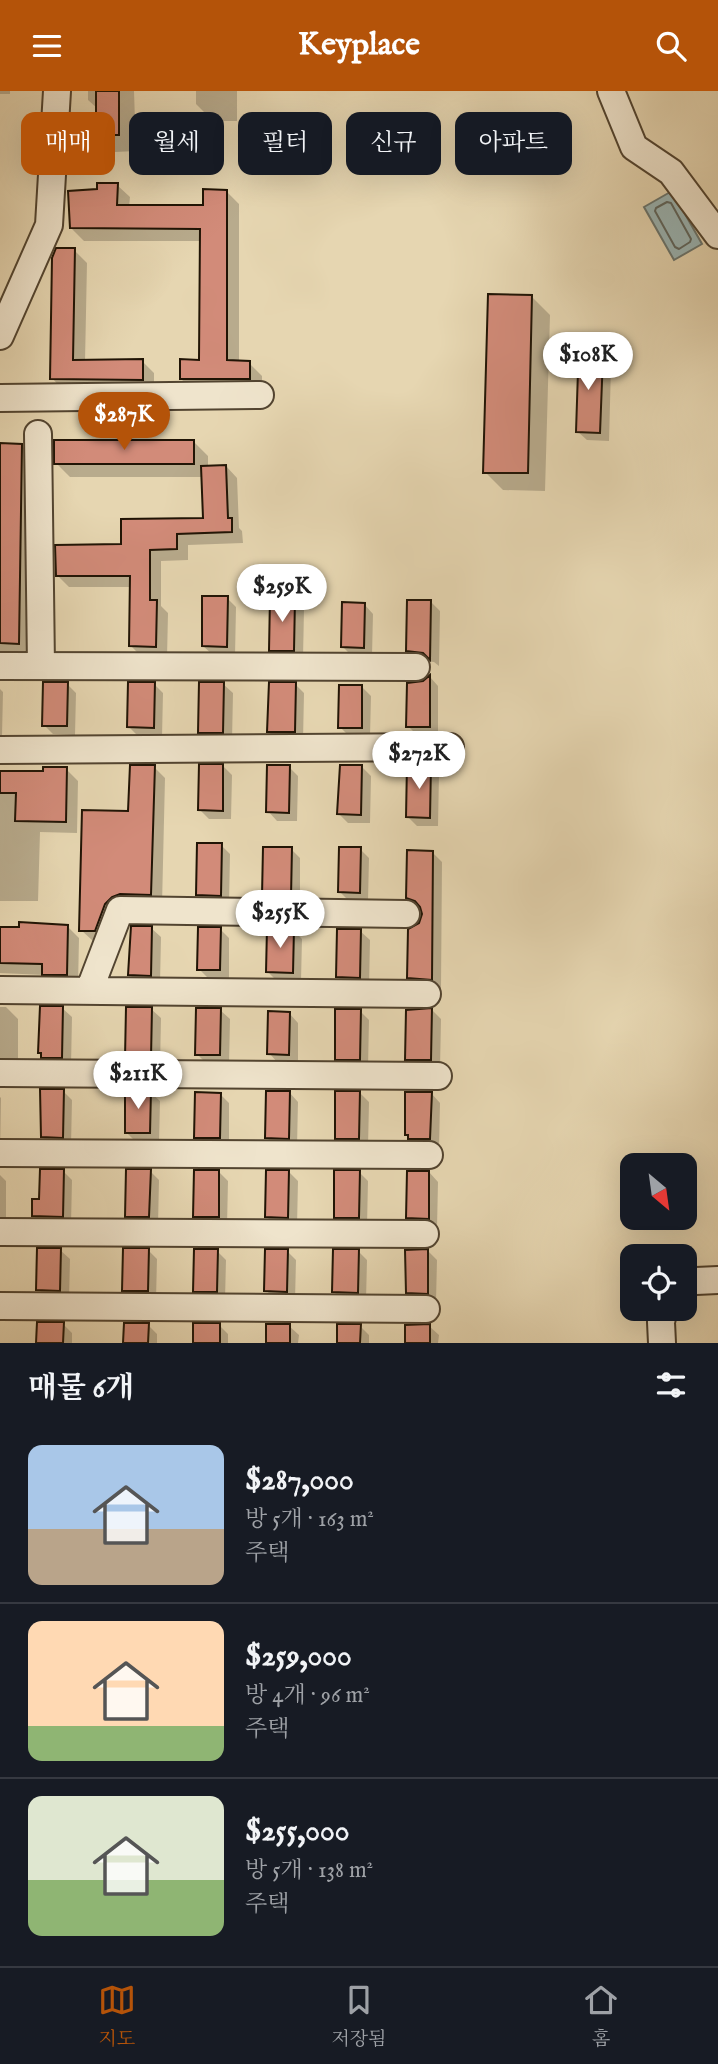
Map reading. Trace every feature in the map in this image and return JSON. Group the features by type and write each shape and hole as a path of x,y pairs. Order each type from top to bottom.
{"street":[{"path":"0,336 49,225 57,91"},
{"path":"611,91 634,147 671,172 718,235"},
{"path":"0,398 260,395"},
{"path":"38,434 41,666"},
{"path":"0,666 416,667"},
{"path":"0,750 450,747"},
{"path":"89,991 121,910 406,914"},
{"path":"0,990 426,994"},
{"path":"0,1073 438,1076"},
{"path":"0,1153 429,1156"},
{"path":"0,1232 425,1234"},
{"path":"697,1281 718,1280"},
{"path":"0,1307 426,1309"},
{"path":"661,1321 662,1343"}],"water":[{"path":"672,191 702,244 674,260 644,207"}],"building":[{"path":"96,91 119,91 119,135 115,135 115,112 96,112"},
{"path":"97,183 118,183 117,205 203,205 203,189 227,190 227,360 250,361 250,379 180,379 180,359 199,360 200,229 70,228 68,191 97,189"},
{"path":"56,248 75,248 73,360 143,359 143,380 50,379 52,258"},
{"path":"488,294 532,295 528,473 483,473"},
{"path":"570,355 603,356 600,433 576,432 578,371 569,371"},
{"path":"54,440 194,440 194,464 54,464"},
{"path":"0,443 22,444 19,644 0,643"},
{"path":"226,465 228,518 232,518 232,532 177,534 177,549 150,550 150,600 157,600 156,647 129,646 130,576 56,576 55,545 121,544 121,519 203,518 201,466"},
{"path":"202,596 228,596 227,647 202,646"},
{"path":"270,597 295,598 294,651 269,651"},
{"path":"407,600 431,600 430,660 423,653 406,651"},
{"path":"342,602 365,603 364,648 341,647"},
{"path":"430,675 430,727 406,727 407,683 423,681"},
{"path":"43,682 68,682 67,726 42,726"},
{"path":"128,682 155,682 154,728 127,727"},
{"path":"199,682 224,682 223,733 198,733"},
{"path":"269,682 296,682 295,732 267,732"},
{"path":"339,685 362,685 362,728 338,728"},
{"path":"199,764 223,764 223,811 198,810"},
{"path":"407,764 431,764 430,818 406,817"},
{"path":"130,765 155,765 151,895 120,894 112,897 105,904 95,931 79,931 82,810 128,811"},
{"path":"267,765 290,765 289,813 266,812"},
{"path":"340,765 362,765 361,815 337,814"},
{"path":"43,767 67,767 66,822 15,821 16,793 0,793 0,771 43,771"},
{"path":"197,843 222,843 221,896 196,895"},
{"path":"263,847 292,847 291,897 262,896"},
{"path":"339,847 361,847 360,893 338,892"},
{"path":"407,850 433,851 432,980 407,978 408,929 419,923 422,914 415,901 406,898"},
{"path":"19,922 68,925 67,975 42,975 42,964 0,963 0,927 19,927"},
{"path":"131,926 152,926 151,976 128,975"},
{"path":"198,927 221,927 220,970 197,970"},
{"path":"267,928 294,928 293,973 266,972"},
{"path":"337,929 361,929 360,978 336,977"},
{"path":"40,1006 63,1006 62,1058 41,1058 41,1053 38,1053"},
{"path":"126,1007 152,1007 151,1058 125,1058"},
{"path":"196,1008 221,1008 220,1055 195,1055"},
{"path":"432,1008 431,1060 405,1060 406,1010"},
{"path":"335,1009 361,1009 360,1060 335,1060"},
{"path":"268,1011 290,1012 289,1055 267,1054"},
{"path":"40,1089 64,1089 63,1138 41,1137"},
{"path":"125,1090 151,1090 150,1133 125,1133"},
{"path":"266,1091 290,1091 289,1139 265,1138"},
{"path":"335,1091 360,1091 359,1139 335,1139"},
{"path":"195,1092 221,1093 220,1138 194,1138"},
{"path":"405,1092 432,1092 430,1139 408,1139 408,1135 405,1135"},
{"path":"40,1169 64,1169 63,1217 32,1216 32,1199 39,1199"},
{"path":"126,1169 151,1169 149,1217 125,1217"},
{"path":"194,1170 219,1170 219,1217 193,1217"},
{"path":"266,1170 289,1170 288,1218 265,1217"},
{"path":"334,1170 360,1170 359,1218 334,1218"},
{"path":"407,1171 429,1171 429,1219 406,1218"},
{"path":"37,1248 61,1248 60,1291 36,1290"},
{"path":"123,1248 149,1248 148,1291 122,1291"},
{"path":"194,1249 218,1249 217,1292 193,1292"},
{"path":"265,1249 288,1249 287,1292 264,1291"},
{"path":"333,1249 359,1249 358,1293 332,1292"},
{"path":"428,1249 428,1294 406,1293 405,1250"},
{"path":"37,1322 64,1322 63,1343 36,1343"},
{"path":"124,1323 149,1323 148,1343 123,1343"},
{"path":"193,1323 220,1323 220,1343 193,1343"},
{"path":"266,1324 290,1324 290,1343 266,1343"},
{"path":"337,1324 361,1324 360,1343 337,1343"},
{"path":"430,1324 430,1343 405,1343 405,1325"}]}
